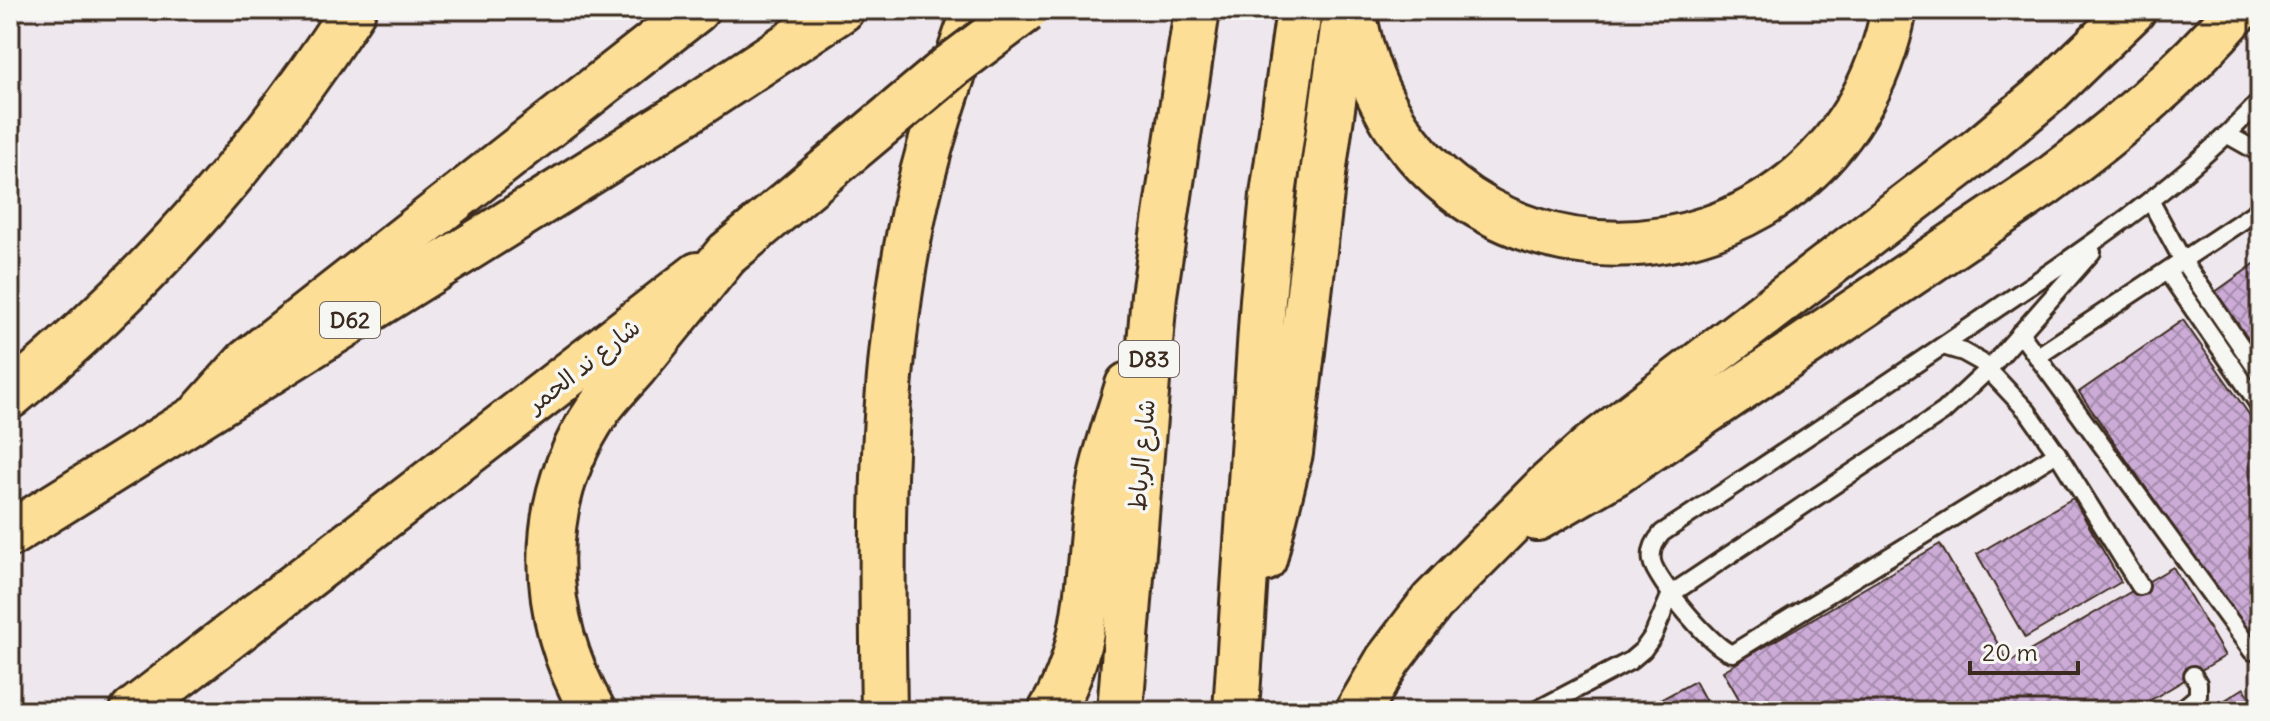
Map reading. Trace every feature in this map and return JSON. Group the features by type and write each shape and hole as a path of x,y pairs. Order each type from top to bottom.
{"main road":[{"path":"10,396 91,326 222,189 281,115 353,10"},
{"path":"203,411 247,362 696,10"},
{"name":"D62","path":"10,534 691,109 841,10"},
{"path":"884,711 881,558 884,438 895,320 911,224 938,117 975,10"},
{"name":"شارع ند الحمر","path":"133,711 727,254 950,67 1026,10"},
{"name":"شارع الرباط","path":"1120,711 1154,295 1197,10"},
{"path":"1236,711 1273,195 1299,10"},
{"path":"1240,638 1274,527 1290,453 1345,10"},
{"path":"1353,10 1361,50 1374,87 1393,121 1416,152 1444,180 1475,203 1509,222 1571,240 1623,245 1661,242 1699,233 1765,202 1794,183 1843,132 1862,102 1878,70 1894,10"},
{"path":"1358,711 1388,660 1432,602 1591,447 1980,149 2049,91 2133,10"},
{"path":"1483,549 1591,489 2044,184 2105,139 2162,90 2238,10"},
{"path":"593,711 574,677 556,624 550,568 555,512 571,459 598,410 727,254"},
{"path":"1051,711 1062,693 1081,641 1101,477 1154,295"}],"lane":[{"path":"2057,453 1736,652 1727,653 1721,649 1671,594 1652,565 1656,539 1662,533 2109,233 2151,202 2228,135 2260,101"},
{"path":"2228,135 2260,153"},
{"path":"2151,202 2183,261 2260,374"},
{"path":"2038,356 2260,209"},
{"path":"1535,711 1630,661 1653,636 1671,594 1930,421 1989,369 2109,233"},
{"path":"2167,271 2260,406"},
{"path":"2020,333 2252,651"},
{"path":"1943,346 1972,356 1989,369 2028,412 2140,586"},
{"path":"2180,711 2198,696 2198,683 2193,675"}],"building":[{"path":"2260,260 2260,364 2211,295"},
{"path":"2183,320 2260,430 2260,651 2079,392"},
{"path":"2073,498 2121,582 2025,638 1977,554"},
{"path":"1940,544 2009,663 2173,567 2225,656 2132,711 1746,711 1723,671"},
{"path":"1695,681 1711,711 1640,711"},
{"path":"2244,688 2259,711 2216,711 2214,707"}]}
